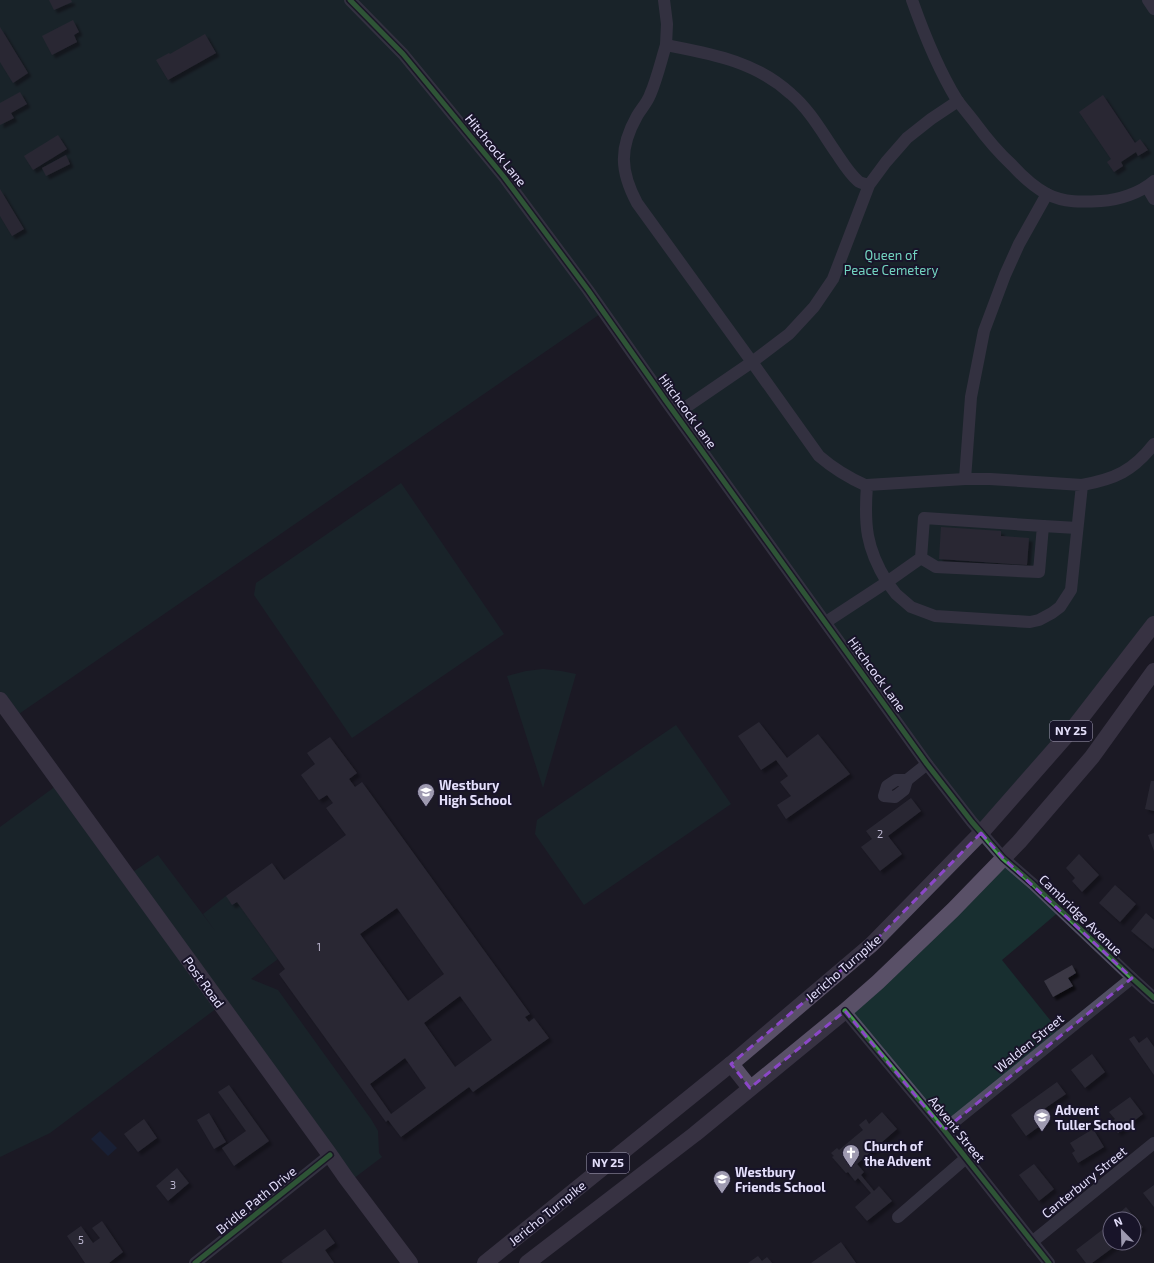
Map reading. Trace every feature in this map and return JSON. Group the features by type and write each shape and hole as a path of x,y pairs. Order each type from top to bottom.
{"main road":[{"name":"Jericho Turnpike","path":"485,1263 731,1064 871,945 982,833 1075,726 1154,624"},
{"name":"Jericho Turnpike","path":"527,1263 695,1134 845,1011 878,982 953,910 998,853 1092,757 1154,671"},
{"name":"Post Road","path":"0,700 346,1178 410,1263"},
{"path":"731,1064 750,1088"}],"street":[{"path":"664,0 667,24 666,45 650,96 626,136 624,170 628,187 637,203 820,456 832,467 850,479 867,486 965,479 990,479 1082,485 1117,476 1133,466 1154,444"},
{"path":"912,0 940,68 958,101 999,153 1024,178 1047,194 1061,199 1082,202 1113,199 1128,195 1151,184 1154,199"},
{"path":"1148,0 1154,9"},
{"name":"Hitchcock Lane","path":"353,1 403,54 504,177 588,290 927,764 998,853"},
{"path":"666,45 722,56 748,66 775,81 792,94 809,113 848,170 859,182 869,185"},
{"path":"676,414 752,362 789,334 814,307 833,279 869,185 886,162 907,138 931,119 958,101"},
{"path":"965,479 971,397 984,331 1005,275 1019,244 1047,194"},
{"path":"867,486 865,504 869,545 877,566 887,582 896,594 911,607 935,616 1030,622 1039,620 1060,607 1071,590 1082,485"},
{"path":"921,558 924,518 1077,528"},
{"path":"921,558 936,567 1040,572 1043,526"},
{"path":"826,622 921,558"},
{"path":"907,780 927,764"},
{"name":"Cambridge Avenue","path":"998,853 1154,998"},
{"name":"Walden Street","path":"944,1130 1132,978"},
{"name":"Advent Street","path":"845,1011 944,1130 1049,1263"},
{"name":"Canterbury Street","path":"1032,1242 1154,1143"},
{"name":"Bridle Path Drive","path":"195,1263 330,1155"},
{"path":"898,1217 966,1158"}],"highlighted area":[{"path":"981,833 1003,858 1132,978 944,1130 845,1011 750,1088 731,1064 871,945"}],"green space":[{"name":"Queen of Peace Cemetery","path":"0,0 1154,0 1154,624 981,833 603,312 13,718 0,700"},
{"path":"401,483 504,634 352,738 254,595 256,583"},
{"path":"543,669 576,674 543,788 507,676 526,671"},
{"path":"676,725 731,804 584,905 535,834 537,820"},
{"path":"60,783 127,876 158,855 216,932 203,914 226,896 238,903 278,959 251,979 278,990 371,1119 378,1131 379,1153 382,1157 349,1182 221,1005 50,1133 0,1157 0,827"},
{"path":"1003,858 1061,910 1002,960 1062,1035 944,1130 845,1011"}],"water":[{"path":"100,1131 117,1148 108,1156 91,1139"}],"building":[{"path":"49,0 71,0 72,2 54,10"},
{"path":"73,20 79,32 74,35 77,42 52,55 42,36"},
{"path":"0,27 28,73 13,83 0,62"},
{"path":"205,34 216,53 168,80 156,60 169,53 170,54"},
{"path":"20,92 27,104 11,113 14,118 0,125 0,103"},
{"path":"1103,95 1135,143 1140,139 1148,150 1138,156 1136,152 1121,162 1123,166 1114,172 1107,162 1111,159 1079,112"},
{"path":"58,135 67,149 33,170 24,156"},
{"path":"66,155 70,164 46,176 42,168"},
{"path":"0,189 24,229 12,236 0,216"},
{"path":"941,527 1001,531 1001,536 1029,538 1027,565 939,559"},
{"path":"759,722 787,758 818,734 850,774 786,819 777,805 791,796 780,782 788,776 776,760 761,770 738,736"},
{"path":"330,737 357,773 349,779 355,787 362,782 530,1014 525,1017 529,1022 534,1018 549,1038 473,1092 469,1087 401,1137 388,1120 386,1122 279,974 285,969 237,902 232,905 226,896 272,863 284,880 346,835 326,808 333,803 327,795 319,800 301,775 315,764 307,753","holes":["397,908 444,974 408,1001 360,934","460,996 492,1040 455,1067 424,1023","405,1058 426,1088 391,1114 370,1084"]},
{"path":"1151,781 1154,781 1154,811 1145,809"},
{"path":"911,798 921,811 888,836 902,854 880,871 861,847 872,839 866,831"},
{"path":"1154,833 1154,851 1148,835"},
{"path":"1079,854 1099,875 1082,892 1072,881 1075,878 1066,868"},
{"path":"1115,885 1136,904 1120,922 1099,903"},
{"path":"1146,913 1154,920 1153,949 1131,931"},
{"path":"1072,965 1076,973 1068,978 1073,986 1053,997 1044,981"},
{"path":"1134,1036 1139,1043 1147,1037 1154,1047 1154,1075 1129,1039"},
{"path":"1092,1054 1105,1072 1085,1088 1071,1070"},
{"path":"1057,1082 1066,1094 1041,1111 1048,1120 1026,1136 1011,1115"},
{"path":"229,1085 269,1141 234,1166 222,1148 246,1131 218,1092"},
{"path":"1130,1097 1143,1114 1118,1133 1110,1123 1115,1119 1109,1112"},
{"name":"Church of the Advent","path":"882,1112 897,1129 857,1164 864,1172 861,1175 874,1191 879,1186 892,1201 867,1221 855,1207 871,1193 858,1178 855,1181 848,1172 846,1173 832,1157 834,1156 831,1153 837,1148 839,1150 863,1130 859,1125 866,1119 869,1124"},
{"path":"209,1113 226,1142 214,1149 197,1120"},
{"path":"144,1119 157,1138 138,1152 124,1134"},
{"path":"1093,1129 1104,1147 1078,1163 1072,1153 1075,1151 1070,1143"},
{"path":"1034,1164 1054,1189 1039,1201 1019,1175"},
{"path":"177,1168 189,1183 168,1201 156,1186"},
{"path":"1154,1185 1154,1207 1143,1193"},
{"path":"1126,1207 1129,1211 1122,1211"},
{"path":"102,1221 123,1252 109,1263 85,1263 67,1236 81,1226 93,1243 100,1238 92,1228"},
{"path":"325,1229 335,1243 325,1250 334,1263 283,1263 281,1261"},
{"path":"1102,1230 1102,1251 1108,1251 1092,1263 1086,1263 1076,1250"},
{"path":"841,1242 856,1263 811,1263"},
{"path":"758,1256 762,1261 767,1257 772,1263 748,1263"}],"cycle path":[{"path":"350,0 403,54 504,177 588,290 927,764 972,822 1003,858 1033,884 1154,998"},
{"path":"845,1011 944,1130 1049,1263"},
{"path":"195,1263 330,1155"}],"place":[{"name":"Westbury High School","path":"426,807"},
{"name":"Advent Tuller School","path":"1042,1132"},
{"name":"Church of the Advent","path":"851,1168"},
{"name":"Westbury Friends School","path":"722,1194"}]}
